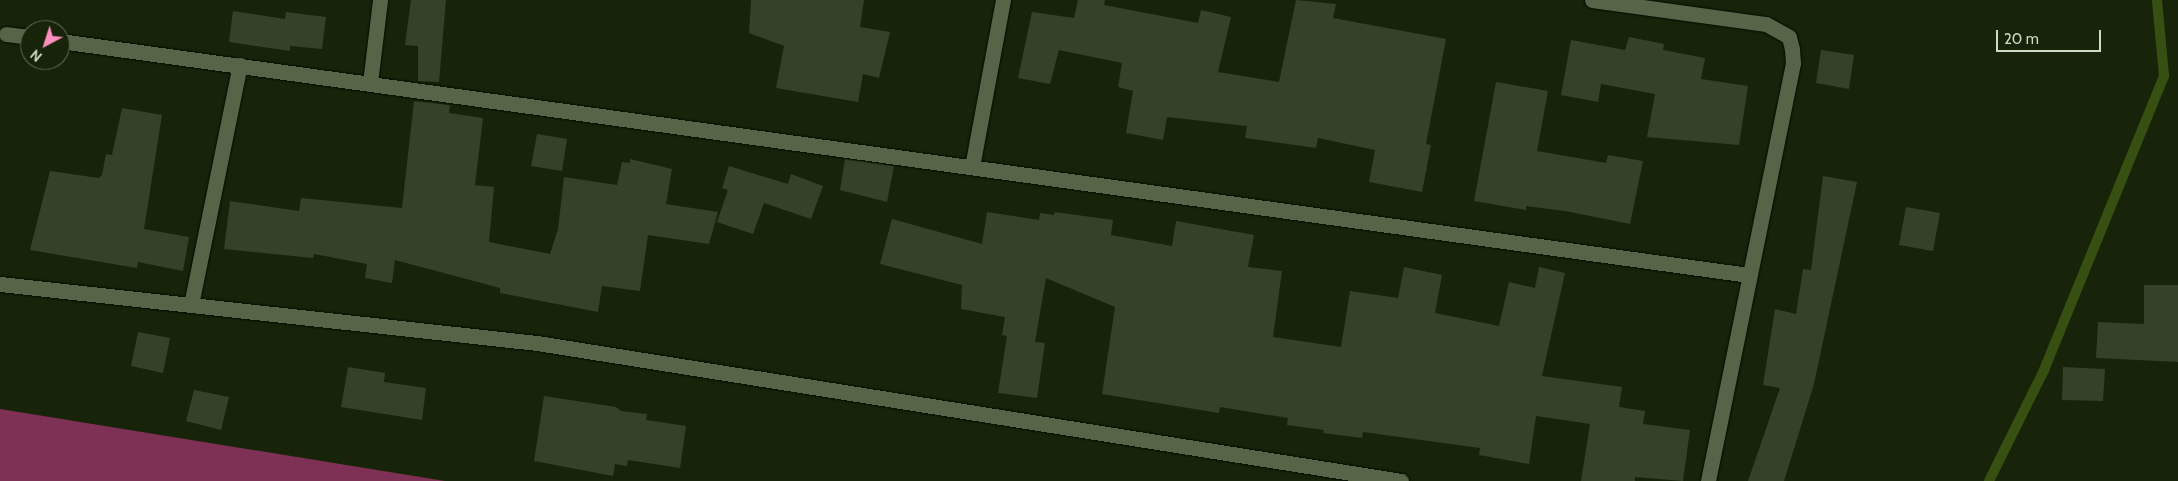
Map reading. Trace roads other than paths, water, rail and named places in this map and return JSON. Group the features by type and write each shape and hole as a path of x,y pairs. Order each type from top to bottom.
{"street":[{"path":"370,83 380,0"},
{"path":"972,167 1002,0"},
{"path":"1592,0 1766,24 1789,37 1792,62 1708,481"},
{"path":"6,34 20,36"},
{"path":"70,42 1749,275"},
{"path":"191,305 240,65"},
{"path":"0,284 537,343 1401,481"}],"waterway":[{"path":"1989,481 2044,370 2164,76 2157,0"}]}
